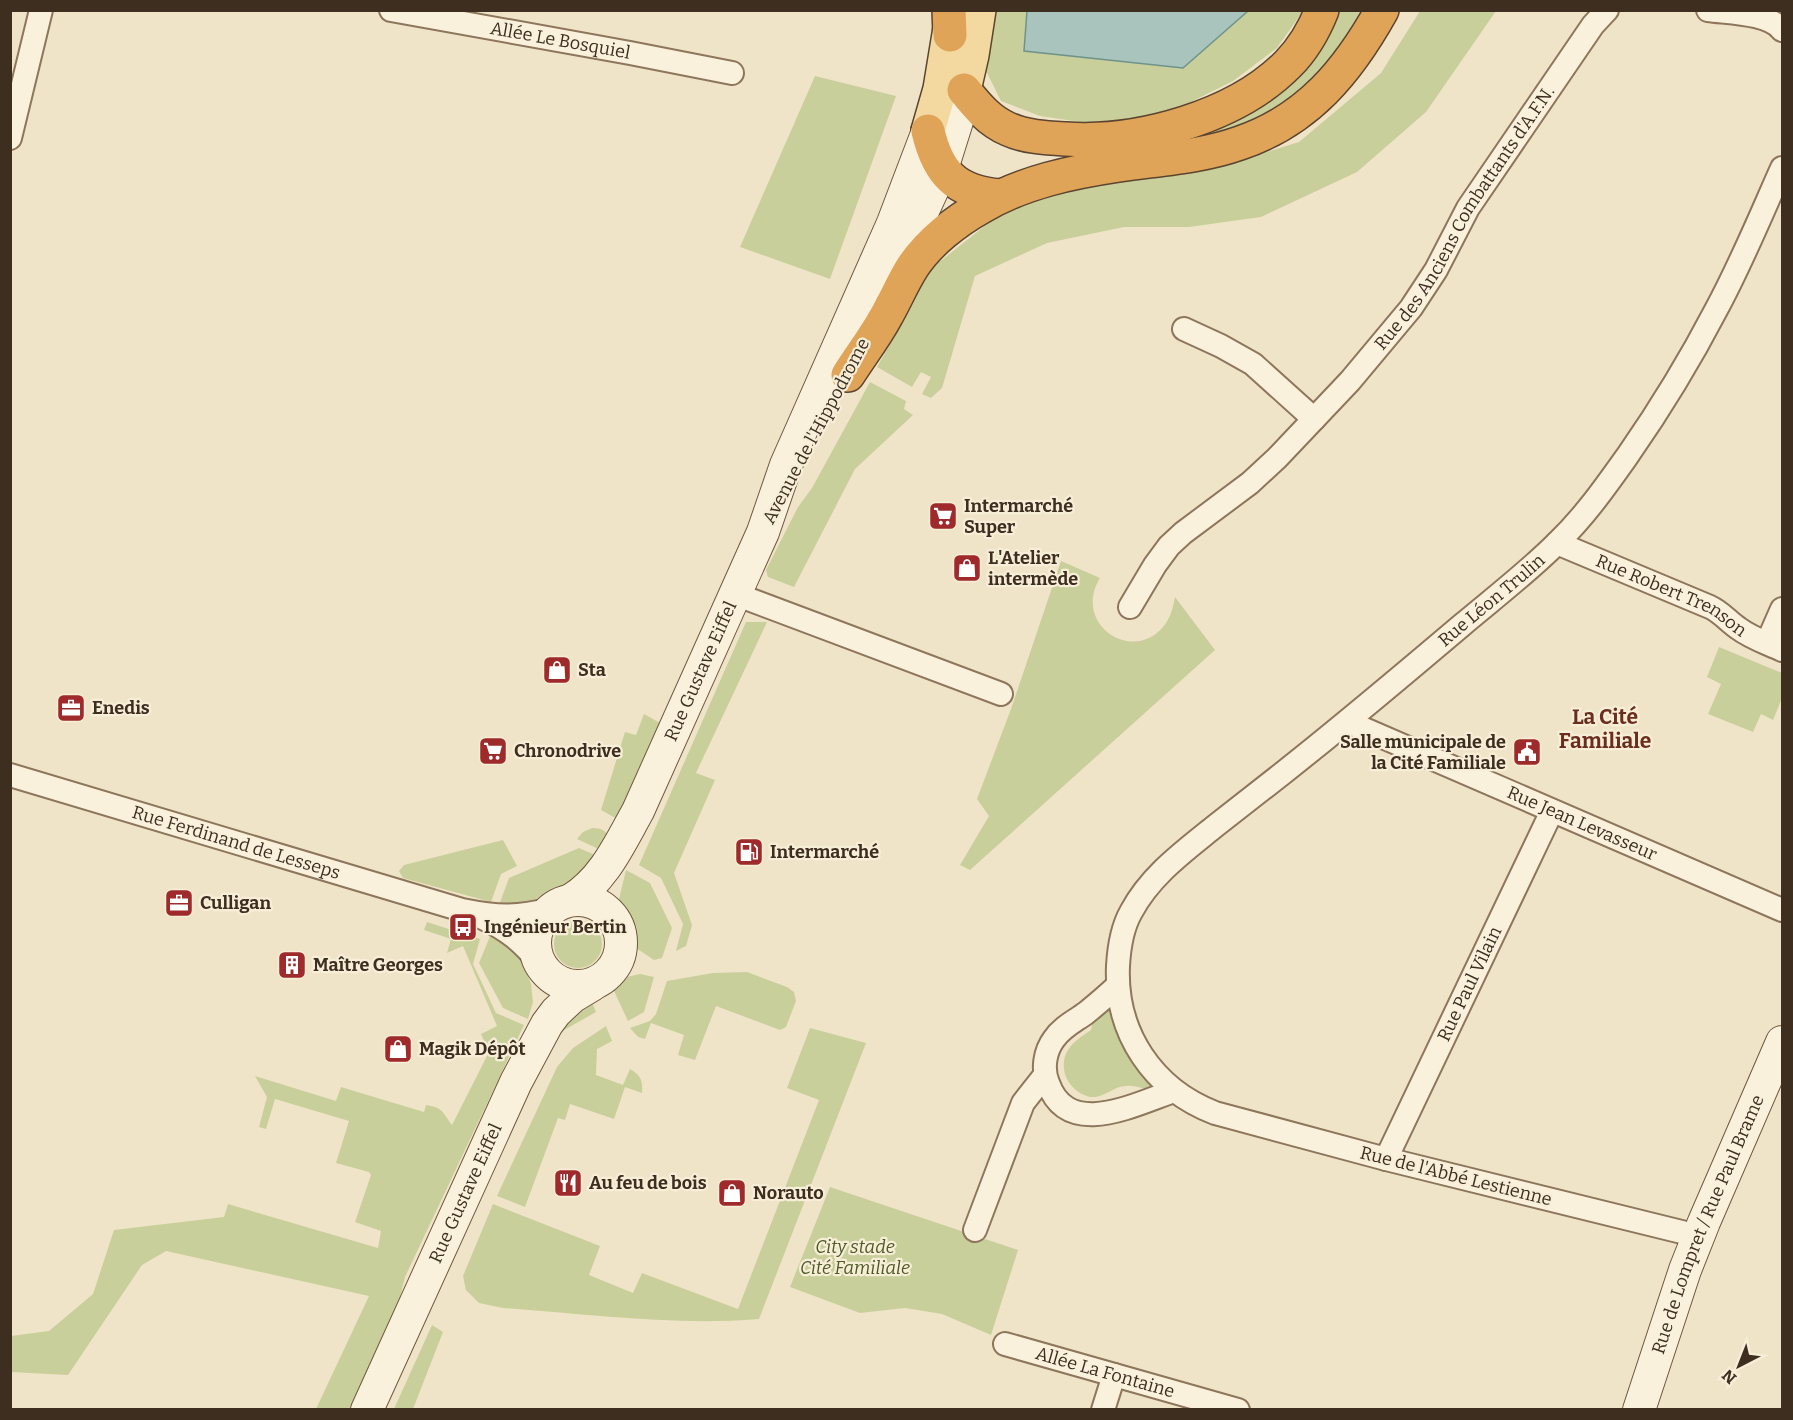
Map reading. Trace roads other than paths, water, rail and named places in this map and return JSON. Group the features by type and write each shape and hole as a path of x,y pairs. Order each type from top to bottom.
{"highway":[{"path":"964,90 986,115 1010,130 1022,134 1090,141 1143,134 1187,123 1237,101 1257,89 1297,54 1307,41 1322,10"},
{"path":"848,375 878,330 906,277 923,253 956,224 980,207 1000,196 1060,176 1101,167 1197,154 1239,144 1268,132 1303,109 1335,80 1362,45 1382,10"},
{"path":"928,131 934,154 942,169 966,189 978,194 1000,196"}],"main road":[{"name":"Avenue de l'Hippodrome","path":"763,531 798,471 848,375 942,169 958,118 972,56 979,10"},
{"name":"Avenue de l'Hippodrome","path":"763,531 786,465 893,223 928,131 940,89 951,19"},
{"name":"Rue Gustave Eiffel","path":"616,921 612,900 614,888 622,856 638,811 763,531"},
{"name":"Rue Gustave Eiffel","path":"561,905 582,894 598,877 616,851 638,811"},
{"path":"586,901 600,906 616,921 621,942 620,956 609,974 592,985 571,986 558,982 547,974 539,962 535,948 536,933 541,920 561,905 586,901"},
{"name":"Rue Gustave Eiffel","path":"516,1082 543,1000 539,962"},
{"name":"Rue Gustave Eiffel","path":"367,1410 516,1082 556,1012 572,997 592,985"},
{"name":"Rue de Lompret / Rue Paul Brame","path":"1639,1410 1678,1287 1782,1042"}],"street":[{"path":"10,138 19,68 41,10"},
{"name":"Allée Le Bosquiel","path":"391,10 732,73"},
{"name":"Rue des Anciens Combattants d'A.F.N.","path":"1130,607 1169,546 1250,483 1277,458 1350,381 1421,295 1468,208 1593,25 1607,10"},
{"path":"1708,10 1767,18 1779,26"},
{"name":"Rue Léon Trulin","path":"1174,1091 1156,1074 1134,1041 1123,1015 1118,985 1123,932 1131,912 1144,892 1164,870 1197,841 1348,722 1557,543 1596,499 1658,411 1717,308 1782,168"},
{"path":"1184,329 1221,345 1253,364 1314,419"},
{"name":"Rue Robert Trenson","path":"1557,543 1719,611 1754,638 1775,646"},
{"path":"735,594 1001,694"},
{"path":"1775,646 1782,609"},
{"name":"Rue Jean Levasseur","path":"1348,722 1782,909"},
{"name":"Rue Ferdinand de Lesseps","path":"10,775 462,910 487,915 517,916 561,905"},
{"name":"Rue Paul Vilain","path":"1386,1159 1552,811"},
{"name":"Rue Ferdinand de Lesseps","path":"462,910 508,932 519,940 539,962"},
{"path":"1118,985 1053,1040 1047,1056 1045,1075 1053,1094 1068,1109 1089,1115 1111,1112 1174,1091"},
{"path":"975,1230 1023,1103 1045,1075"},
{"name":"Rue de l'Abbé Lestienne","path":"1174,1091 1198,1106 1215,1113 1386,1159 1698,1236"},
{"name":"Allée La Fontaine","path":"1005,1344 1238,1410"},
{"path":"1103,1410 1114,1375"}],"water":[{"path":"1027,10 1248,11 1183,68 1024,51"}],"place":[{"name":"Intermarché Super","path":"943,516"},
{"name":"L'Atelier intermède","path":"967,568"},
{"name":"Sta","path":"557,670"},
{"name":"Enedis","path":"71,708"},
{"name":"Chronodrive","path":"493,751"},
{"name":"Salle municipale de la Cité Familiale","path":"1527,752"},
{"name":"Intermarché","path":"749,852"},
{"name":"Culligan","path":"179,903"},
{"name":"Ingénieur Bertin","path":"463,927"},
{"name":"Maître Georges","path":"292,965"},
{"name":"Magik Dépôt","path":"398,1049"},
{"name":"Au feu de bois","path":"568,1183"},
{"name":"Norauto","path":"732,1193"}],"district":[{"name":"La Cité Familiale","path":"1605,729"}],"park label":[{"name":"City stade Cité Familiale","path":"855,1257"}]}
